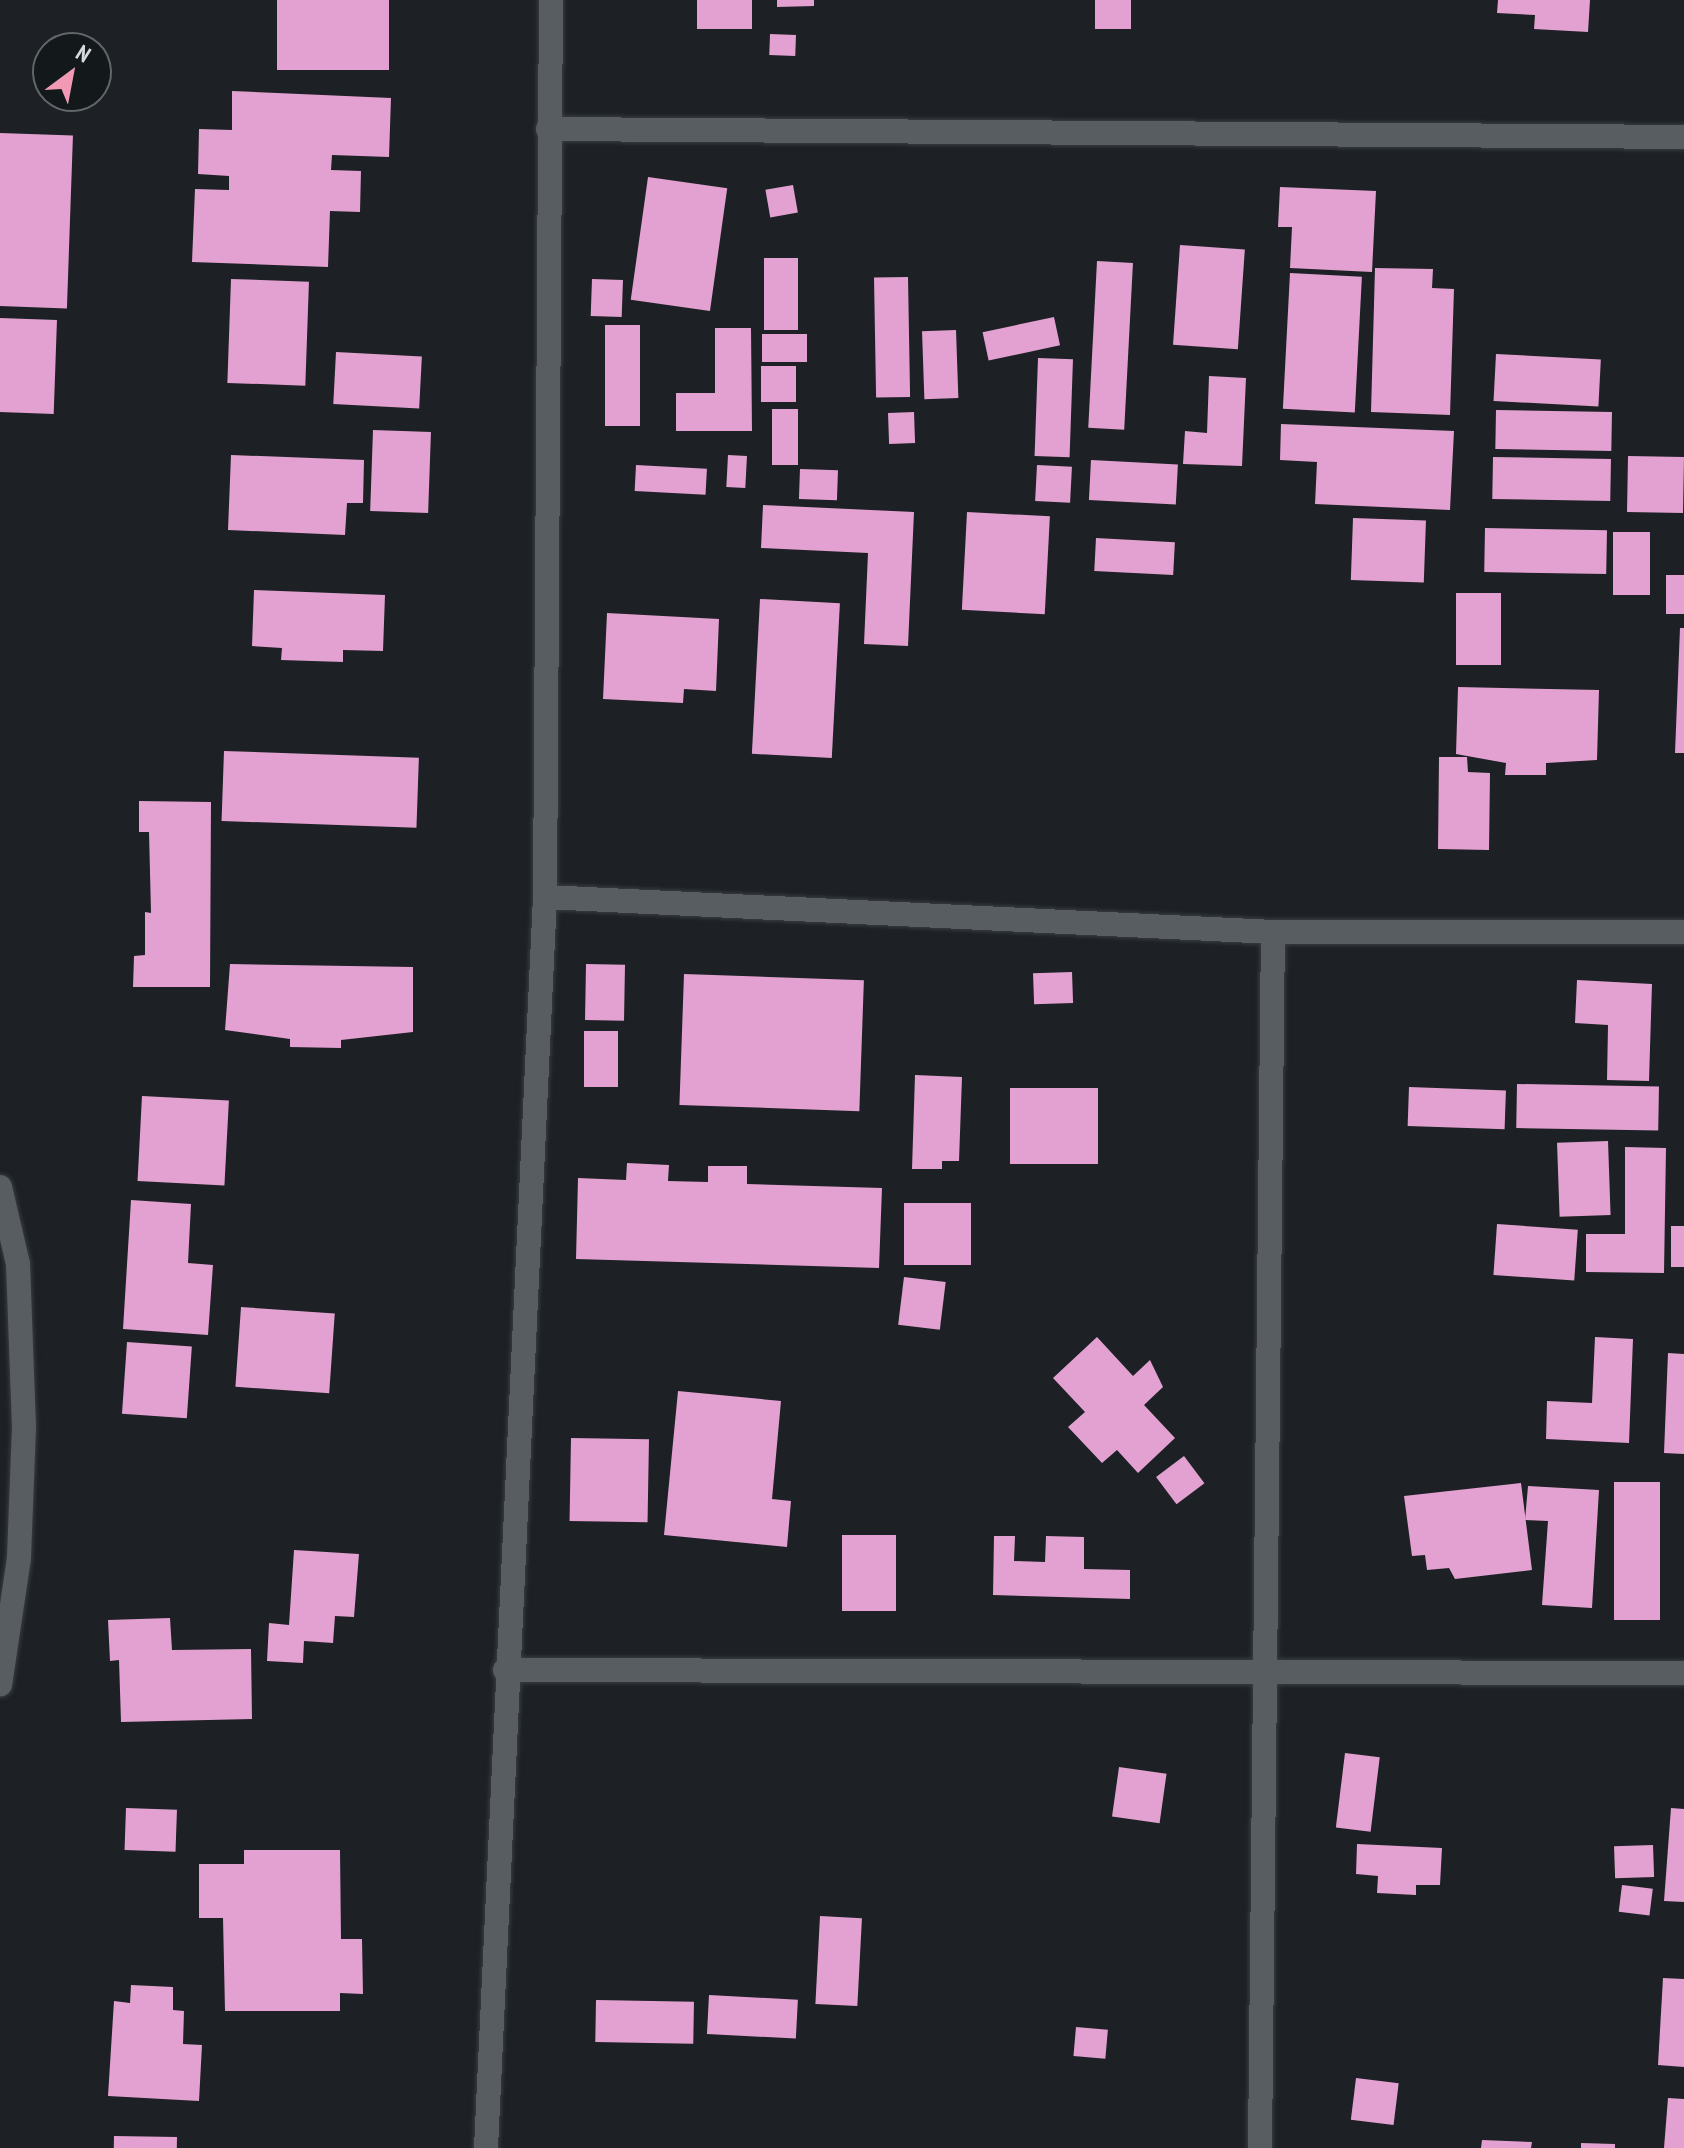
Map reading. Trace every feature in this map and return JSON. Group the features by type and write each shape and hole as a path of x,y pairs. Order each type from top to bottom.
{"street":[{"path":"486,2148 505,1670 545,897 551,0"},
{"path":"548,129 1684,137"},
{"path":"545,897 1273,932 1684,932"},
{"path":"1260,2148 1273,932"},
{"path":"0,1187 18,1264 24,1427 19,1558 0,1685"},
{"path":"505,1670 1684,1673"}],"building":[{"path":"277,0 389,0 389,70 277,70"},
{"path":"697,0 752,0 752,29 697,29"},
{"path":"777,0 814,0 814,6 777,7"},
{"path":"1095,0 1131,0 1131,29 1095,29"},
{"path":"1498,0 1590,0 1588,32 1534,29 1535,15 1497,13"},
{"path":"770,34 796,35 795,56 769,55"},
{"path":"232,91 391,98 389,157 332,155 331,170 361,171 360,212 330,211 328,267 192,262 195,189 229,190 229,176 198,174 199,129 232,130"},
{"path":"0,133 73,136 67,308 0,306"},
{"path":"648,177 727,188 710,311 631,300"},
{"path":"793,185 798,213 770,217 765,190"},
{"path":"1280,187 1376,191 1372,272 1290,268 1292,227 1278,227"},
{"path":"1180,245 1245,250 1238,349 1173,345"},
{"path":"764,258 798,258 798,330 764,330"},
{"path":"1097,261 1133,263 1124,430 1088,428"},
{"path":"1375,268 1433,269 1432,288 1454,289 1450,415 1371,412"},
{"path":"1290,273 1362,277 1355,413 1283,409"},
{"path":"908,277 910,397 876,398 874,278"},
{"path":"231,279 309,282 305,386 227,383"},
{"path":"592,279 623,280 622,317 591,316"},
{"path":"1054,317 1060,345 989,361 983,332"},
{"path":"0,318 57,320 54,414 0,412"},
{"path":"605,325 640,325 640,426 605,426"},
{"path":"715,328 751,328 752,431 676,431 676,393 715,393"},
{"path":"956,330 958,398 924,399 922,331"},
{"path":"762,334 807,334 807,362 762,362"},
{"path":"336,352 422,357 419,408 333,404"},
{"path":"1496,354 1601,359 1598,406 1494,401"},
{"path":"1038,358 1073,359 1070,457 1035,456"},
{"path":"761,366 796,366 796,402 761,402"},
{"path":"1209,376 1246,378 1242,466 1183,464 1185,431 1207,433"},
{"path":"772,409 798,409 798,465 772,465"},
{"path":"1496,410 1612,412 1611,451 1495,449"},
{"path":"914,412 915,443 889,444 888,413"},
{"path":"1281,424 1454,431 1450,510 1315,504 1317,462 1280,460"},
{"path":"373,430 431,432 428,513 370,511"},
{"path":"231,455 364,460 363,503 347,503 345,535 228,530"},
{"path":"728,455 747,456 745,488 726,487"},
{"path":"1628,456 1684,457 1683,513 1627,512"},
{"path":"1493,457 1611,459 1610,501 1492,499"},
{"path":"1091,460 1178,465 1176,504 1089,500"},
{"path":"636,465 707,469 706,495 635,491"},
{"path":"1037,465 1072,467 1070,503 1035,501"},
{"path":"800,469 838,470 837,500 799,499"},
{"path":"763,505 914,512 908,646 864,644 868,553 761,548"},
{"path":"967,512 1050,516 1045,614 962,610"},
{"path":"1353,518 1426,521 1424,583 1351,580"},
{"path":"1485,528 1607,530 1606,574 1484,572"},
{"path":"1613,532 1650,532 1650,595 1613,595"},
{"path":"1096,538 1175,542 1173,575 1094,571"},
{"path":"1666,575 1684,575 1684,614 1666,614"},
{"path":"254,590 385,595 383,651 343,650 343,662 281,660 282,648 252,646"},
{"path":"1456,593 1501,593 1501,665 1456,665"},
{"path":"760,599 840,603 832,758 752,754"},
{"path":"607,613 719,619 716,691 684,689 683,703 603,699"},
{"path":"1680,628 1684,628 1684,753 1675,753"},
{"path":"1458,687 1599,690 1597,760 1546,763 1546,775 1505,775 1506,763 1456,754"},
{"path":"224,751 419,758 416,828 222,821"},
{"path":"1439,757 1467,757 1468,772 1490,773 1489,850 1438,849"},
{"path":"139,801 211,802 210,987 133,987 134,956 145,955 145,912 151,913 149,832 139,832"},
{"path":"230,964 413,967 413,1032 341,1040 341,1048 290,1047 290,1039 225,1030"},
{"path":"586,964 625,965 624,1021 585,1020"},
{"path":"1072,972 1073,1003 1034,1004 1033,973"},
{"path":"684,974 864,980 859,1111 679,1105"},
{"path":"1577,980 1652,984 1649,1081 1607,1080 1608,1025 1575,1023"},
{"path":"584,1031 618,1031 618,1087 584,1087"},
{"path":"915,1075 962,1077 959,1161 942,1161 942,1169 912,1169"},
{"path":"1517,1084 1659,1086 1658,1130 1516,1128"},
{"path":"1409,1087 1506,1090 1505,1129 1408,1126"},
{"path":"1010,1088 1098,1088 1098,1164 1010,1164"},
{"path":"142,1096 229,1101 224,1185 138,1181"},
{"path":"1608,1141 1611,1215 1560,1217 1557,1143"},
{"path":"1625,1147 1666,1148 1664,1273 1586,1272 1586,1234 1625,1234"},
{"path":"627,1163 669,1165 668,1181 708,1182 708,1166 747,1166 747,1184 882,1188 879,1268 576,1259 578,1178 626,1180"},
{"path":"131,1200 191,1204 188,1263 213,1265 208,1335 123,1329"},
{"path":"904,1203 971,1203 971,1265 904,1265"},
{"path":"1497,1224 1578,1230 1574,1281 1493,1275"},
{"path":"1671,1226 1684,1226 1684,1267 1671,1267"},
{"path":"904,1277 946,1282 940,1330 898,1325"},
{"path":"241,1307 335,1314 329,1393 235,1387"},
{"path":"1097,1337 1133,1376 1150,1360 1163,1387 1144,1405 1175,1438 1138,1473 1117,1450 1102,1463 1068,1427 1085,1412 1053,1378"},
{"path":"1595,1337 1633,1339 1629,1443 1546,1439 1547,1401 1592,1403"},
{"path":"127,1342 192,1347 187,1418 122,1414"},
{"path":"1668,1353 1684,1354 1684,1454 1664,1453"},
{"path":"678,1391 781,1401 772,1499 791,1501 787,1547 664,1535"},
{"path":"571,1438 649,1439 648,1522 570,1521"},
{"path":"1184,1456 1204,1483 1177,1504 1156,1477"},
{"path":"1614,1482 1660,1482 1660,1620 1614,1620"},
{"path":"1521,1483 1532,1570 1455,1579 1449,1568 1427,1570 1425,1555 1412,1556 1404,1496"},
{"path":"1528,1486 1599,1490 1592,1608 1542,1605 1548,1521 1525,1520"},
{"path":"842,1535 896,1535 896,1611 842,1611"},
{"path":"994,1536 1015,1536 1014,1561 1045,1562 1046,1536 1084,1537 1084,1569 1130,1570 1130,1599 993,1595"},
{"path":"294,1550 359,1554 354,1617 335,1616 333,1643 304,1641 303,1663 267,1661 269,1623 289,1625"},
{"path":"170,1618 172,1650 251,1649 252,1719 121,1722 119,1660 110,1661 108,1620"},
{"path":"1345,1753 1380,1757 1371,1832 1336,1827"},
{"path":"1119,1767 1167,1774 1160,1823 1112,1817"},
{"path":"126,1808 177,1810 176,1852 125,1850"},
{"path":"1671,1808 1684,1809 1684,1902 1664,1901"},
{"path":"1357,1844 1442,1848 1440,1885 1416,1885 1416,1895 1377,1893 1378,1876 1356,1874"},
{"path":"1653,1845 1654,1877 1615,1878 1614,1846"},
{"path":"244,1850 340,1850 341,1939 362,1939 363,1994 340,1993 340,2011 225,2011 223,1918 199,1918 199,1864 244,1864"},
{"path":"1622,1885 1653,1889 1649,1916 1619,1912"},
{"path":"820,1916 862,1918 857,2006 815,2004"},
{"path":"1663,1978 1684,1979 1684,2067 1658,2065"},
{"path":"131,1985 173,1987 173,2010 184,2011 183,2044 202,2045 199,2101 108,2096 114,2001 130,2003"},
{"path":"709,1995 798,2000 796,2039 707,2034"},
{"path":"596,2000 694,2002 693,2044 595,2042"},
{"path":"1076,2027 1108,2030 1105,2059 1073,2056"},
{"path":"1356,2078 1399,2083 1394,2125 1351,2120"},
{"path":"1668,2098 1684,2099 1684,2148 1664,2148"},
{"path":"114,2136 177,2137 177,2148 114,2148"},
{"path":"1482,2140 1532,2142 1531,2148 1481,2148"},
{"path":"1581,2143 1615,2144 1615,2148 1581,2148"}]}
